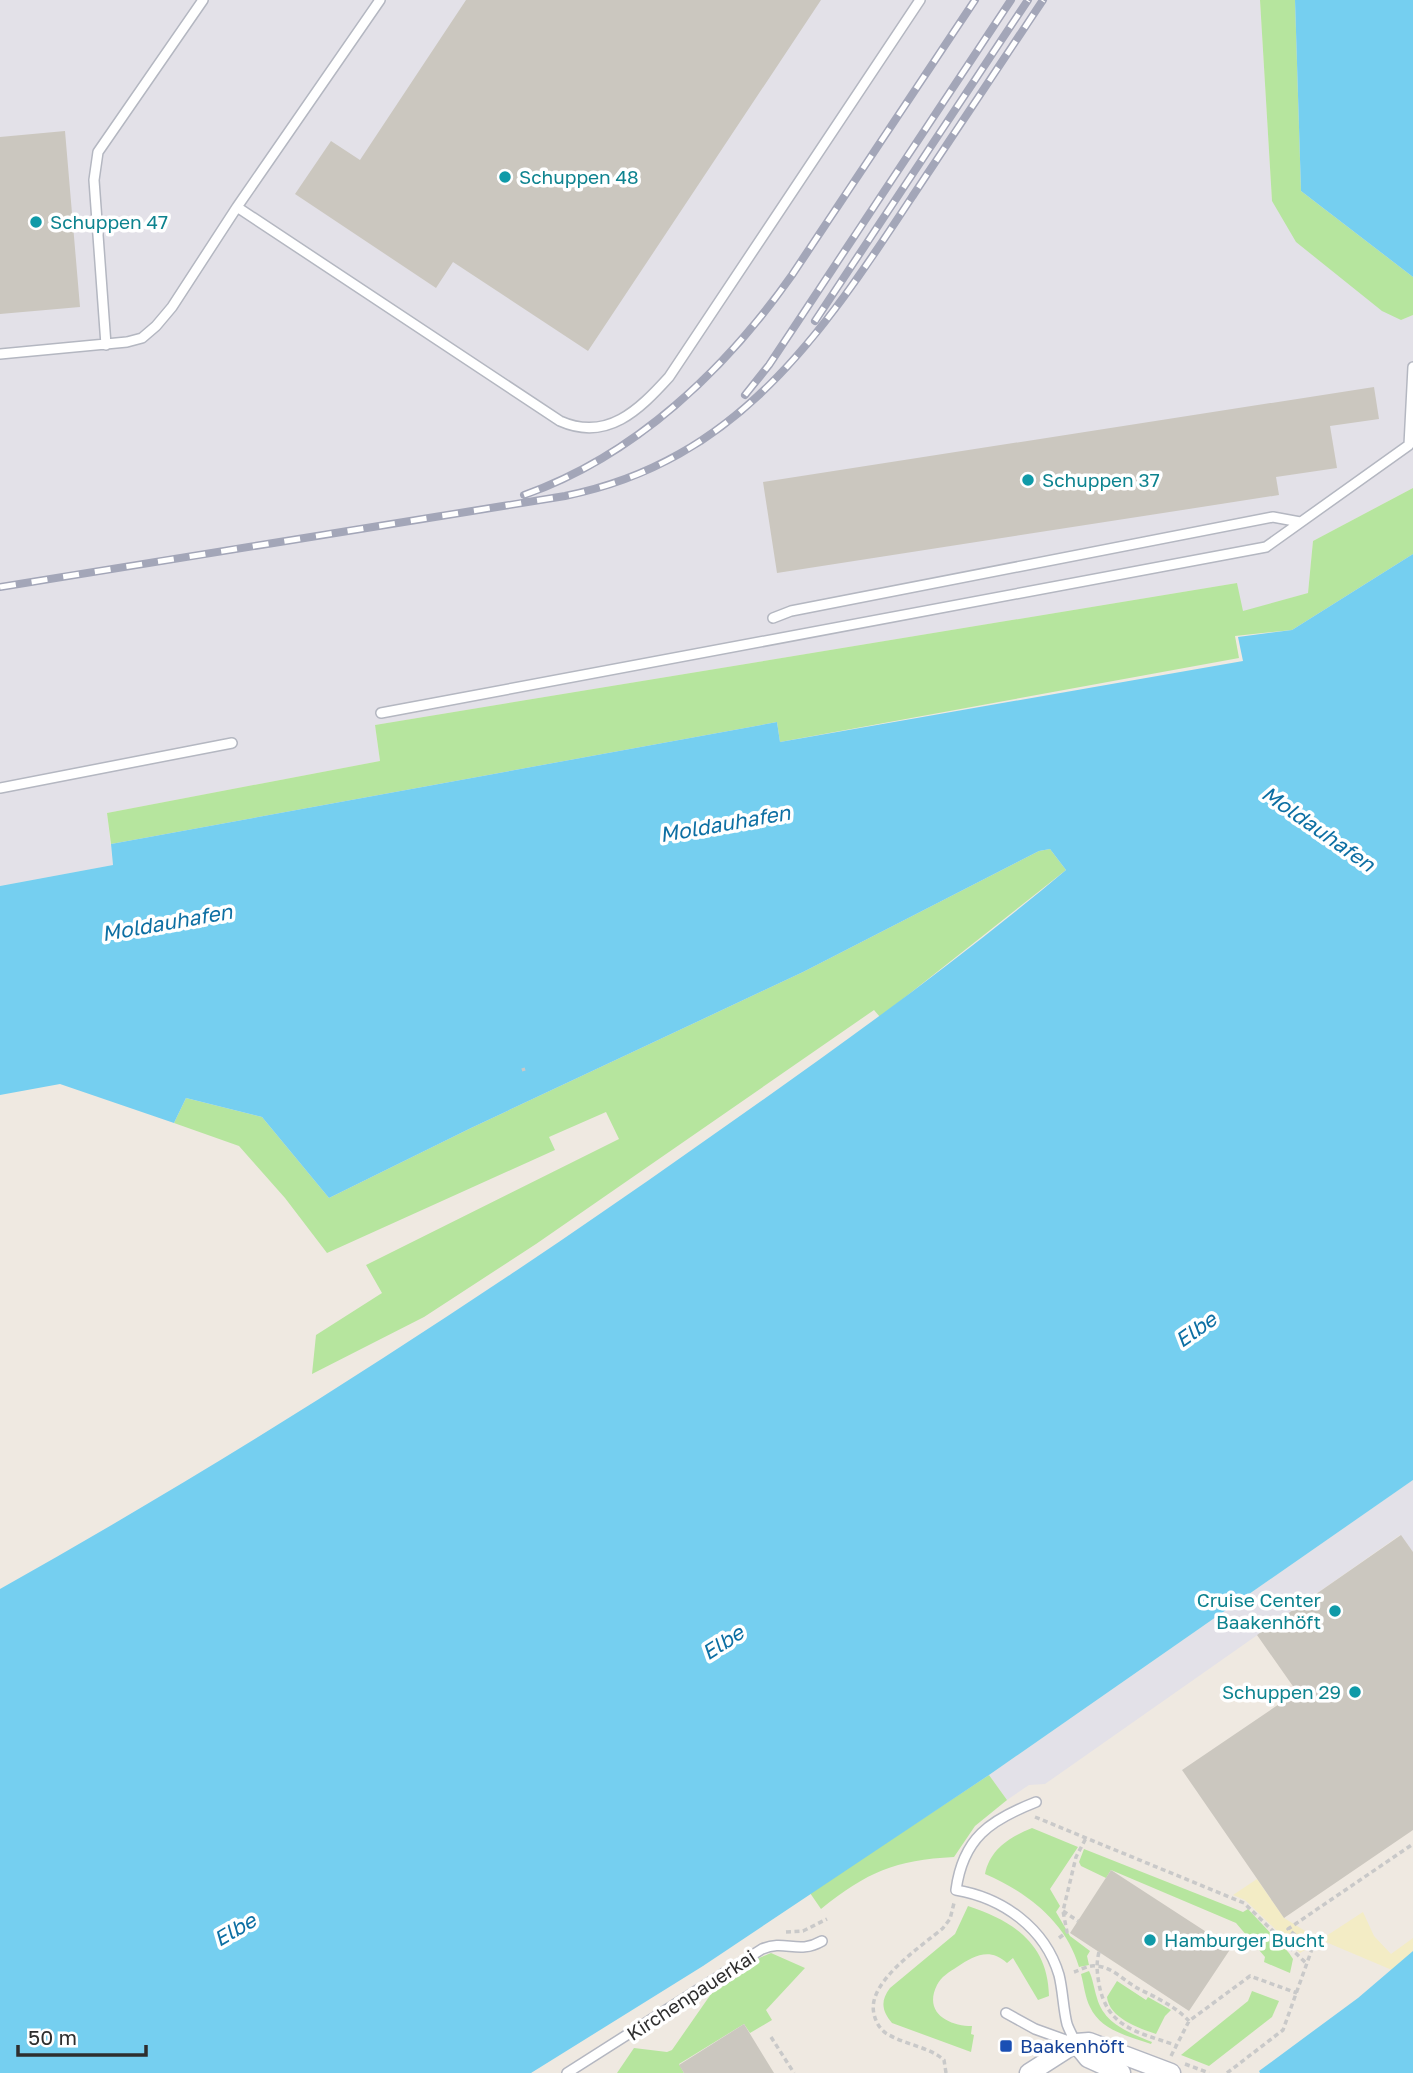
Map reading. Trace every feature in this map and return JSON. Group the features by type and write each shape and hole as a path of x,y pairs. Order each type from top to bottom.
{"street":[{"path":"1029,2073 1076,2043 1089,2042 1171,2066"},
{"path":"1076,2043 1088,2058 1121,2073"}],"lane":[{"path":"106,345 94,180 98,152 203,0"},
{"path":"0,354 106,345 142,338 156,326 172,307 237,207 380,0"},
{"path":"237,207 560,421 573,427 593,429 612,424 634,411 669,377 920,0"},
{"path":"381,713 1266,547 1409,445 1413,367"},
{"path":"774,618 791,611 1273,517 1300,523"},
{"path":"0,788 232,743"},
{"path":"1036,1802 1007,1814 983,1832 960,1866 956,1890 999,1904 1036,1933 1050,1954 1058,1973 1067,2024 1076,2043"},
{"name":"Kirchenpauerkai","path":"567,2073 762,1949 776,1945 804,1949 822,1941"},
{"path":"1006,2013 1035,2029 1076,2043"}],"path":[{"path":"1033,1816 1244,1903 1307,1964"},
{"path":"1059,1938 1067,1931 1063,1911 1076,1857 1086,1838"},
{"path":"1228,2072 1283,2030 1312,1950 1288,1929 1413,1844"},
{"path":"946,2073 944,2060 938,2055 880,2029 873,2010 873,2000 878,1988 890,1973 943,1928 953,1909 956,1890"},
{"path":"1063,1911 1077,1921"},
{"path":"1099,1952 1096,1965 1101,1998 1112,2017 1135,2030 1175,2045"},
{"path":"1074,1972 1096,1965 1115,1972 1181,2013 1189,2021"},
{"path":"1171,2066 1175,2045 1189,2021 1250,1976 1297,1993"},
{"path":"772,2038 794,2073"},
{"path":"1197,2068 1209,2073"}],"shaded area":[{"path":"0,0 1260,0 1272,201 1401,320 1413,315 1413,488 1313,541 1308,593 1242,612 1237,583 375,725 380,761 107,813 113,865 0,886"},
{"path":"1413,1480 1413,1552 1400,1535 1045,1784 1029,1785 1007,1800 989,1775"}],"green space":[{"path":"1260,0 1295,0 1301,191 1413,277 1413,315 1401,320 1382,311 1296,242 1272,201"},
{"path":"1413,488 1413,554 1292,630 1235,636 1239,658 780,742 777,722 111,844 107,813 380,761 375,725 1237,583 1243,611 1308,593 1313,541"},
{"path":"1050,849 1066,870 880,1017 874,1010 536,1244 424,1317 312,1374 316,1335 382,1293 366,1265 619,1139 606,1112 549,1137 555,1150 327,1253 285,1198 239,1146 174,1123 186,1098 262,1117 329,1198 803,972 1039,851"},
{"path":"989,1775 1007,1800 975,1826 954,1857 915,1861 883,1870 853,1886 821,1909 810,1893"},
{"path":"1032,1828 1078,1847 1050,1889 1060,1906 1056,1912 1070,1936 1090,1951 1087,1956 1089,1965 1079,1967 1065,1936 1043,1910 1016,1890 985,1874 991,1858 1002,1845"},
{"path":"1084,1849 1243,1912 1248,1909 1293,1959 1290,1973 1264,1962 1265,1957 1236,1923 1111,1870 1106,1878 1081,1866 1079,1862"},
{"path":"968,1906 1013,1927 1035,1948 1047,1978 1049,1996 1038,2000 1013,1958 1007,1963 994,1955 982,1955 969,1959 948,1973 937,1985 933,2003 936,2010 947,2020 972,2026 971,2034 974,2035 971,2052 892,2023 884,2006 890,1988 955,1934"},
{"path":"771,1953 805,1968 766,2010 772,2020 750,2033 744,2024 679,2064 684,2073 617,2073 634,2048 667,2052 672,2050 711,1994 756,1965 754,1960"},
{"path":"1089,1971 1105,2015 1119,2026 1152,2042 1151,2044 1116,2032 1095,2015 1087,1999 1081,1974"},
{"path":"1117,1981 1146,2000 1148,1997 1171,2010 1156,2034 1126,2021 1113,2011 1107,1997"},
{"path":"1252,1991 1279,2001 1272,2017 1209,2066 1181,2055 1248,2001"}],"sand":[{"path":"1257,1879 1284,1918 1320,1940 1363,1912 1374,1936 1391,1954 1413,1938 1413,1951 1392,1970 1321,1940 1300,1953 1245,1900 1233,1895"}],"water":[{"path":"1295,0 1413,0 1413,277 1301,191"},
{"path":"1413,554 1413,1480 989,1775 703,1966 531,2073 0,2073 0,1589 265,1433 524,1266 835,1048 929,979 1066,870 1050,849 1039,851 803,972 329,1198 262,1117 186,1098 174,1123 60,1084 0,1095 0,886 113,865 111,844 777,722 780,742 1243,661 1238,637 1292,630"},
{"path":"1413,1951 1413,2073 1260,2073 1259,2071 1358,1998"}],"building":[{"name":"Schuppen 48","path":"466,0 821,0 588,351 453,262 436,288 295,194 331,141 360,160"},
{"name":"Schuppen 47","path":"65,131 80,307 0,314 0,137"},
{"name":"Schuppen 37","path":"1374,387 1379,419 1330,426 1337,468 1276,477 1279,495 777,573 763,482"},
{"name":"Schuppen 29","path":"1401,1535 1413,1552 1413,1830 1284,1918 1182,1770 1297,1692 1257,1635"},
{"name":"Hamburger Bucht","path":"1111,1870 1231,1948 1189,2011 1070,1933"},
{"path":"744,2024 774,2073 684,2073 679,2065"}],"railway":[{"path":"524,495 565,478 640,433 675,406 738,344 792,275 975,0"},
{"path":"745,395 769,365 1011,0"},
{"path":"815,321 1028,0"},
{"path":"0,587 565,496 626,479 680,453 728,421 771,384 809,341 880,245 1043,0"}],"place":[{"name":"Schuppen 48","path":"505,177"},
{"name":"Schuppen 47","path":"36,222"},
{"name":"Schuppen 37","path":"1028,480"},
{"name":"Cruise Center Baakenhöft","path":"1335,1611"},
{"name":"Schuppen 29","path":"1355,1692"},
{"name":"Hamburger Bucht","path":"1150,1940"},
{"name":"Baakenhöft","path":"1006,2046"}],"water label":[{"name":"Moldauhafen","path":"725,824"},
{"name":"Moldauhafen","path":"1318,829"},
{"name":"Moldauhafen","path":"167,923"},
{"name":"Elbe","path":"1196,1330"},
{"name":"Elbe","path":"723,1643"},
{"name":"Elbe","path":"235,1930"}]}
